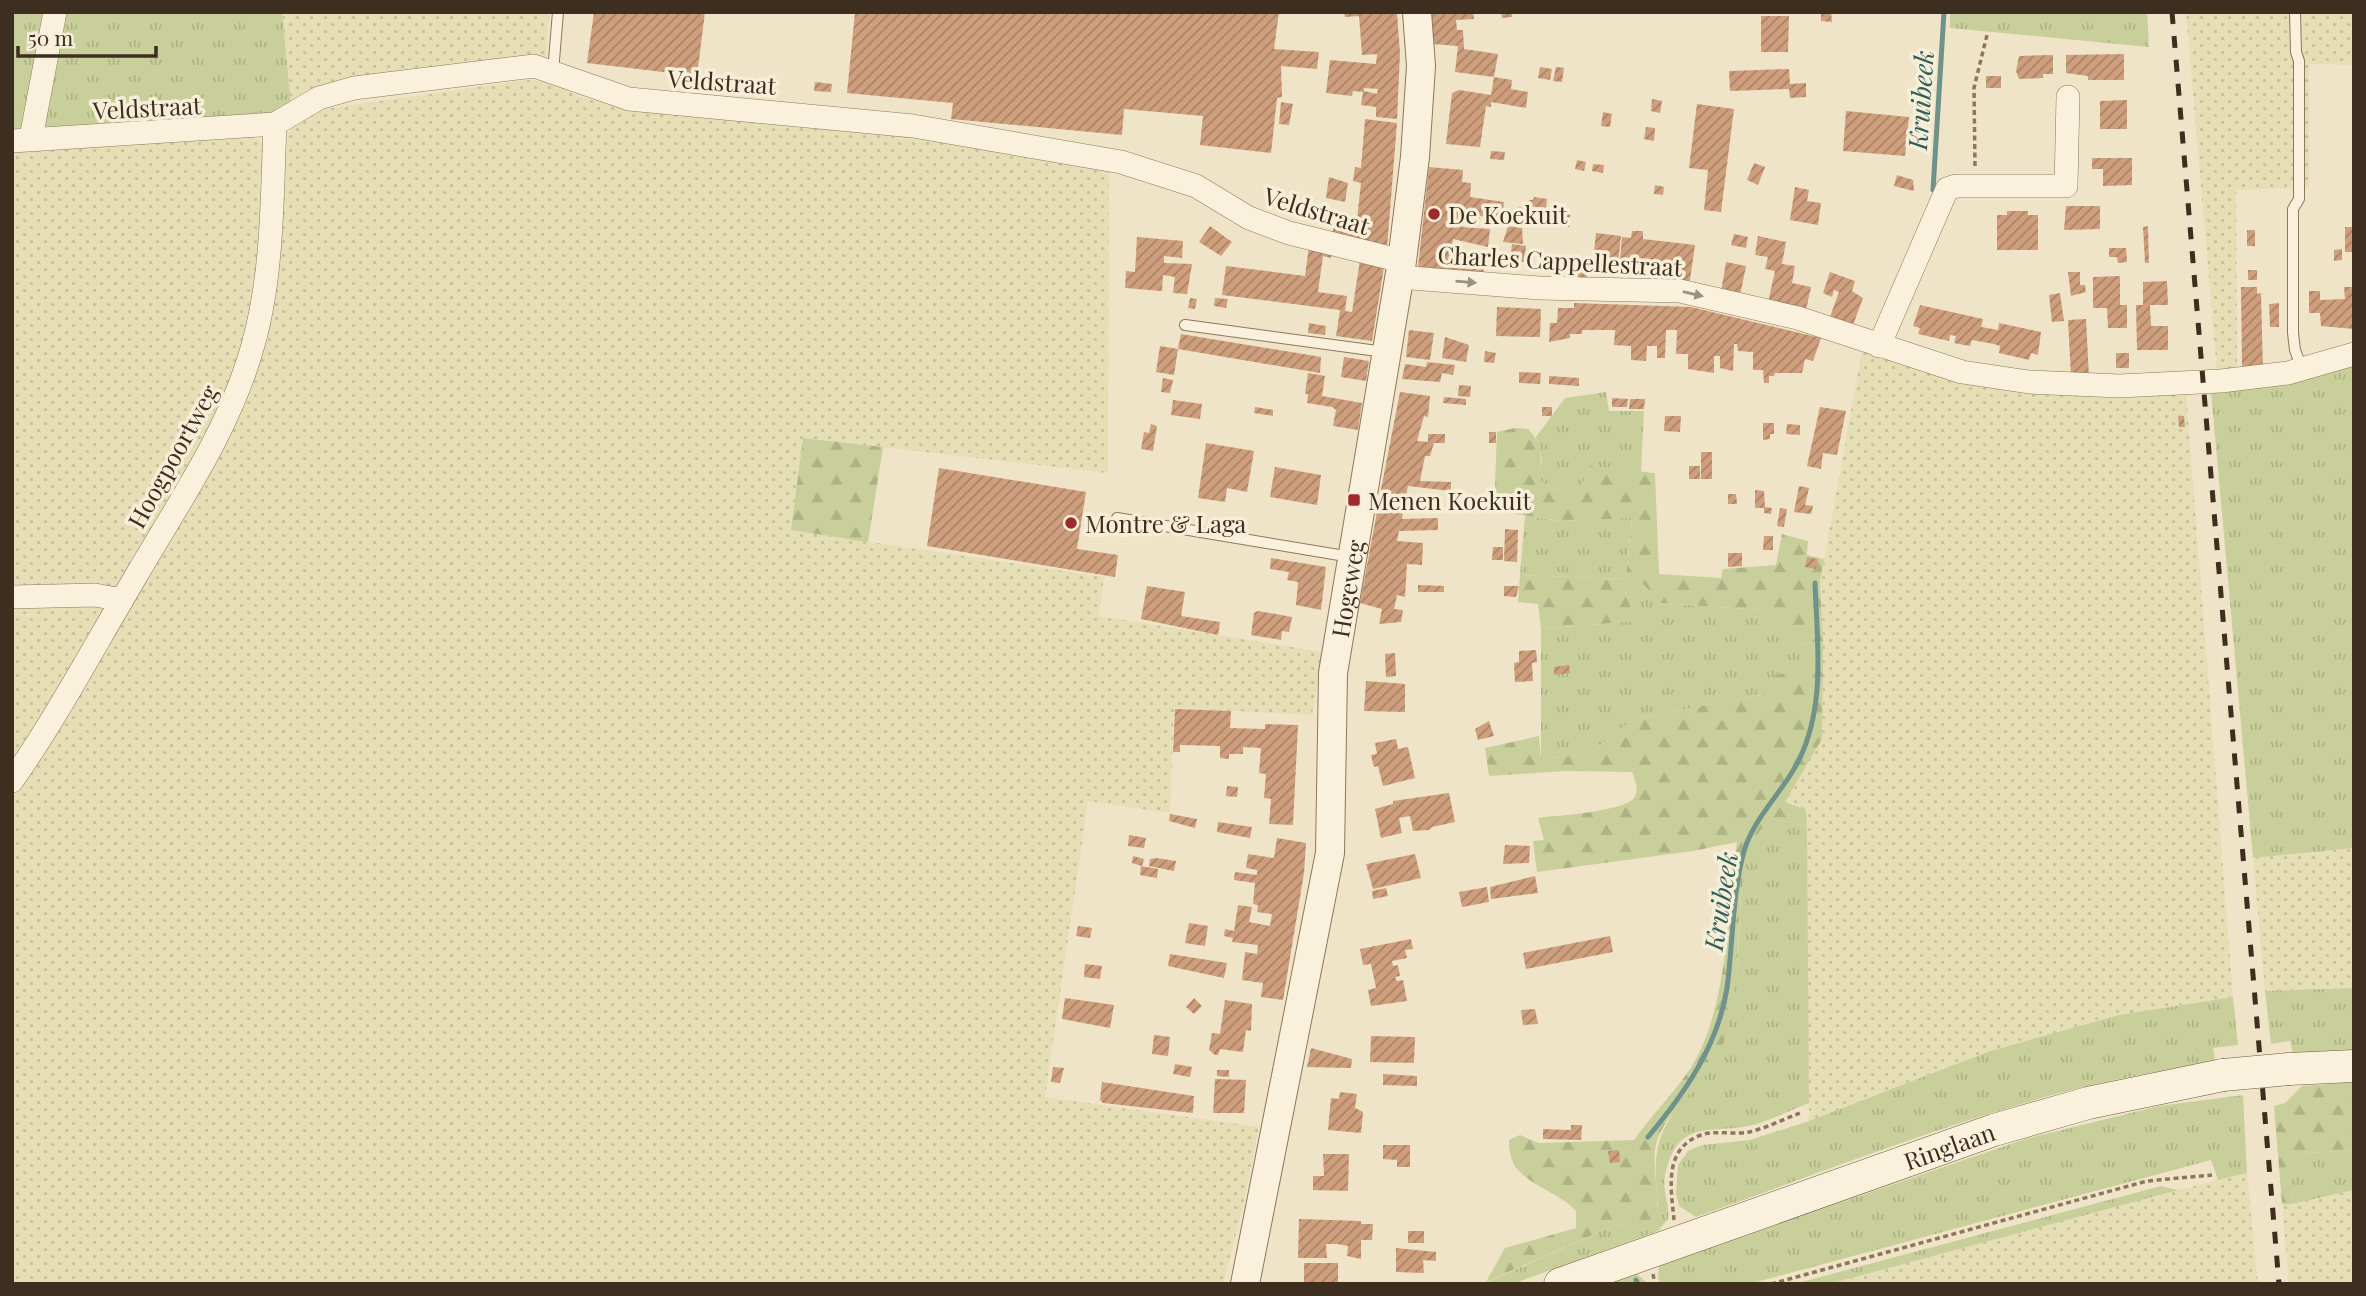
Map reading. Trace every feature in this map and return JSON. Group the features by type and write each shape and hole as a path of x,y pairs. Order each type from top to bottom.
{"main road":[{"name":"Ringlaan","path":"1560,1284 1994,1130 2088,1103 2223,1075 2354,1066"}],"street":[{"name":"Veldstraat","path":"55,12 22,139 275,124 318,98 354,88 534,66 629,99 913,126 1121,162 1196,186 1249,218 1400,269"},
{"name":"Hogeweg","path":"1245,1284 1330,853 1334,673 1400,269 1420,109 1421,66 1417,12"},
{"path":"1879,346 1941,198 1947,190 1975,186 2066,186 2068,97"},
{"name":"Hoogpoortweg","path":"12,781 75,684 224,423 254,344 266,265 275,124"},
{"name":"Charles Cappellestraat","path":"1400,269 1539,288 1680,291 1798,318 1962,372 2073,386 2212,382 2302,369 2354,354"},
{"path":"12,597 95,595 122,600"},
{"name":"Hogeweg","path":"1262,1284 1270,1162"}],"lane":[{"path":"553,72 558,12"},
{"path":"2295,12 2296,52 2299,61 2300,199 2293,209 2293,333 2295,350 2302,369"},
{"path":"1185,325 1385,352"},
{"path":"1117,518 1351,557"}],"path":[{"path":"1975,186 1975,88 1987,35"},
{"path":"1675,1242 1670,1183 1673,1160 1682,1148 1702,1134 1751,1132 1800,1113"},
{"path":"1771,1284 2147,1181 2211,1175"}],"shaded area":[{"path":"282,12 549,12 546,57 291,105"},
{"path":"2186,12 2354,12 2354,65 2309,64 2309,188 2236,190 2237,369 2217,371"},
{"path":"528,80 553,83 580,97 615,105 813,122 1109,168 1108,473 803,438 791,530 1104,577 1099,616 1323,652 1312,715 1174,708 1170,813 1088,801 1045,1097 1259,1127 1242,1211 1223,1284 12,1284 12,789 225,435 291,125 317,110"},
{"path":"252,136 265,145 258,284 248,342 220,419 118,587 104,591 12,593 12,148"},
{"path":"1862,351 1938,376 2186,393 2233,997 2119,1015 1990,1051 1809,1121 1806,810 1784,803 1822,738 1823,641 1820,582"},
{"path":"88,600 102,607 104,614 12,771 12,603"},
{"path":"2354,848 2354,988 2265,991 2253,858"},
{"path":"2247,1173 2258,1284 1829,1284 2104,1208"},
{"path":"2354,1190 2354,1284 2289,1284 2282,1204"}],"green space":[{"path":"12,12 48,12 27,123 12,133"},
{"path":"60,12 282,12 291,105 270,114 51,130 44,124"},
{"path":"1950,12 2147,12 2149,47 1950,28"},
{"path":"2354,364 2354,848 2253,858 2211,391"},
{"path":"1606,392 1609,411 1644,411 1641,472 1590,466 1582,486 1563,491 1553,490 1538,478 1542,459 1536,437 1565,398"},
{"path":"1515,428 1528,429 1533,435 1541,458 1539,478 1553,490 1563,491 1582,486 1590,466 1655,473 1659,574 1721,578 1723,569 1776,565 1782,534 1808,541 1807,555 1824,559 1820,582 1823,641 1802,644 1761,610 1660,603 1643,584 1625,593 1636,621 1541,629 1538,604 1518,602 1520,575 1626,579 1632,518 1561,521 1494,511 1497,432"},
{"path":"803,438 883,447 868,542 791,530"},
{"path":"1525,516 1561,521 1632,517 1626,579 1520,575"},
{"path":"1643,584 1660,603 1761,610 1802,644 1823,641 1823,667 1775,675 1776,692 1634,719 1589,754 1541,759 1541,629 1635,621 1625,593"},
{"path":"1823,667 1822,739 1785,802 1806,810 1807,826 1773,819 1760,831 1751,848 1741,892 1738,961 1726,1035 1713,1066 1676,1109 1658,1138 1655,1157 1656,1217 1637,1228 1617,1224 1486,1282 1505,1248 1576,1228 1576,1211 1523,1175 1515,1166 1510,1155 1509,1140 1520,1135 1539,1143 1634,1140 1688,1072 1701,1048 1719,992 1737,842 1693,851 1537,872 1533,841 1544,840 1538,818 1589,812 1628,803 1637,792 1632,772 1566,771 1489,776 1485,748 1539,736 1541,759 1589,754 1634,719 1776,692 1774,675"},
{"path":"1773,819 1807,826 1809,1103 1753,1125 1699,1132 1678,1144 1665,1176 1668,1219 1658,1231 1512,1284 1483,1284 1617,1224 1637,1228 1658,1205 1656,1169 1659,1142 1671,1116 1714,1063 1726,1025 1737,967 1744,871 1750,849 1759,832"},
{"path":"2354,988 2354,1052 2293,1054 2290,1041 2271,1044 2265,991"},
{"path":"2233,997 2238,1045 2213,1048 2215,1060 2051,1095 1902,1143 1696,1217 1679,1206 1676,1194 1678,1165 1688,1151 1702,1145 1750,1140 1809,1121 1990,1051 2119,1015"},
{"path":"2354,1082 2354,1150 2288,1154 2291,1204 2282,1204 2274,1106 2285,1103 2302,1086"},
{"path":"2243,1095 2247,1173 2218,1180 2211,1160 1749,1284 1661,1284 1658,1278 1659,1265 2025,1139 2159,1106"},
{"path":"2354,1150 2354,1190 2291,1204 2287,1154"},
{"path":"2161,1186 2178,1190 1829,1284 1794,1284"},
{"path":"1635,1272 1648,1284 1606,1284"}],"building":[{"path":"594,12 705,12 697,76 587,63"},
{"path":"855,12 1279,12 1274,49 1319,52 1317,69 1281,66 1282,97 1277,98 1271,153 1200,145 1203,116 1124,109 1122,135 951,119 953,103 847,93"},
{"path":"1344,12 1397,13 1400,53 1397,119 1376,117 1376,107 1361,105 1363,92 1353,91 1352,96 1326,93 1330,60 1376,64 1377,54 1362,55 1359,16 1345,17","holes":["1364,88 1378,89 1377,94 1364,91"]},
{"path":"1430,12 1473,12 1474,19 1456,20 1457,30 1463,30 1464,49 1498,54 1494,77 1455,72 1458,46 1432,44"},
{"path":"1501,12 1512,12 1512,17 1502,18"},
{"path":"1821,12 1831,12 1832,22 1821,21"},
{"path":"1761,16 1789,16 1788,52 1761,52"},
{"path":"2124,54 2124,80 2088,80 2088,76 2066,73 2066,55"},
{"path":"2053,55 2053,74 2043,74 2043,78 2019,79 2016,71 2019,56"},
{"path":"1540,67 1552,69 1550,80 1538,78"},
{"path":"1556,67 1564,68 1562,82 1553,81"},
{"path":"1789,69 1790,84 1806,83 1806,97 1790,98 1789,89 1730,91 1729,71"},
{"path":"1986,76 2001,76 2001,88 1986,88"},
{"path":"1494,77 1512,80 1511,89 1528,92 1526,108 1491,102 1491,107 1486,106 1480,147 1446,144 1452,93 1459,90 1491,95"},
{"path":"815,82 832,84 831,92 814,91"},
{"path":"1652,99 1662,101 1660,113 1651,111"},
{"path":"2127,100 2127,129 2100,129 2100,101"},
{"path":"1281,102 1293,104 1289,125 1279,124"},
{"path":"1697,104 1734,109 1721,212 1704,210 1708,170 1689,168"},
{"path":"1846,111 1909,117 1905,156 1843,151"},
{"path":"1603,112 1612,114 1610,127 1601,126"},
{"path":"1365,119 1397,123 1387,248 1332,236 1336,215 1357,219 1361,183 1353,181 1355,167 1361,168"},
{"path":"1646,127 1655,128 1654,141 1644,139"},
{"path":"1491,151 1505,152 1504,160 1490,159"},
{"path":"2092,158 2132,158 2132,185 2103,186 2103,169 2092,169"},
{"path":"1577,160 1586,162 1584,171 1575,169"},
{"path":"1754,163 1765,167 1758,185 1747,180"},
{"path":"1593,164 1604,165 1603,173 1592,171"},
{"path":"1429,167 1463,170 1462,182 1471,183 1470,197 1504,202 1502,219 1480,216 1479,223 1468,222 1469,214 1464,213 1462,227 1490,229 1488,247 1453,239 1451,253 1485,259 1483,274 1418,267"},
{"path":"1897,175 1913,180 1914,191 1894,186"},
{"path":"1329,177 1348,183 1345,202 1326,198"},
{"path":"1655,185 1664,187 1663,195 1654,194"},
{"path":"1795,187 1809,190 1807,201 1821,203 1818,225 1790,220"},
{"path":"1534,197 1547,199 1546,208 1528,206 1529,200"},
{"path":"2066,206 2100,206 2100,229 2064,230"},
{"path":"1518,207 1526,208 1524,217 1516,216"},
{"path":"2007,211 2028,211 2028,215 2038,215 2038,250 1997,250 1997,215 2007,215"},
{"path":"1557,212 1570,214 1569,227 1558,226"},
{"path":"1210,226 1232,242 1221,256 1199,242"},
{"path":"1508,226 1522,228 1523,244 1503,242"},
{"path":"2148,226 2149,263 2145,263 2143,227"},
{"path":"2345,227 2353,227 2354,252 2345,252"},
{"path":"2247,230 2255,230 2255,246 2247,246"},
{"path":"1632,231 1643,231 1643,239 1695,245 1690,280 1686,283 1652,281 1652,263 1620,260 1622,237 1631,238"},
{"path":"1596,233 1621,236 1618,263 1593,261"},
{"path":"1734,234 1748,237 1746,248 1731,245"},
{"path":"1758,236 1786,242 1782,264 1795,266 1792,283 1811,287 1806,310 1768,302 1775,271 1765,269 1768,257 1755,255"},
{"path":"1137,237 1183,241 1182,258 1164,256 1164,263 1192,264 1187,294 1173,293 1175,277 1163,275 1162,291 1125,288 1126,271 1135,272"},
{"path":"1512,244 1526,246 1524,262 1510,260"},
{"path":"1309,246 1333,253 1331,258 1323,256 1318,292 1347,296 1345,311 1352,312 1360,260 1384,267 1372,341 1336,336 1340,310 1222,295 1226,266 1305,276"},
{"path":"2109,248 2126,248 2127,262 2118,263 2117,257 2109,257"},
{"path":"2342,249 2342,260 2334,261 2334,250"},
{"path":"1726,262 1746,266 1740,296 1721,292"},
{"path":"2248,270 2257,270 2257,280 2248,280"},
{"path":"1578,272 1587,272 1587,281 1578,281"},
{"path":"1830,272 1855,281 1852,291 1863,298 1853,325 1830,317 1839,292 1834,290 1832,297 1823,293"},
{"path":"2068,272 2080,272 2080,285 2085,285 2086,292 2071,296"},
{"path":"2120,276 2120,305 2127,305 2127,328 2108,328 2107,308 2093,308 2093,277"},
{"path":"2167,281 2168,305 2150,305 2151,326 2168,326 2168,350 2137,350 2136,305 2143,305 2143,282"},
{"path":"2241,287 2257,287 2257,294 2261,293 2263,369 2242,369"},
{"path":"2344,287 2354,287 2354,329 2321,326 2320,313 2309,313 2309,291 2320,291 2320,300 2345,299"},
{"path":"2060,293 2064,321 2052,322 2049,295"},
{"path":"1190,298 1197,299 1195,309 1188,308"},
{"path":"1215,298 1228,299 1226,308 1214,306"},
{"path":"1574,303 1691,307 1821,338 1813,361 1805,359 1802,373 1775,373 1774,376 1769,376 1769,383 1764,383 1763,370 1753,370 1753,352 1738,351 1737,344 1734,344 1733,371 1720,368 1720,356 1714,356 1714,373 1688,369 1688,354 1676,354 1677,330 1666,330 1665,358 1657,358 1657,346 1647,346 1646,361 1631,360 1631,346 1614,345 1615,330 1582,330 1582,334 1570,334 1570,338 1549,342 1550,323 1557,323 1558,308 1574,308"},
{"path":"2279,303 2279,327 2270,327 2269,304"},
{"path":"1920,305 1983,319 1981,327 1998,330 1999,323 2041,332 2038,355 2031,353 2029,360 1999,353 2000,346 1994,344 1972,340 1970,346 1954,343 1956,336 1950,335 1949,341 1918,334 1920,328 1913,326"},
{"path":"1497,307 1541,309 1540,337 1496,336"},
{"path":"2086,319 2089,377 2071,376 2068,320"},
{"path":"1309,323 1326,326 1325,335 1308,333"},
{"path":"1409,330 1434,333 1430,360 1406,357"},
{"path":"1181,334 1321,357 1320,373 1178,349"},
{"path":"1445,337 1469,345 1466,362 1442,358"},
{"path":"1160,346 1178,349 1174,375 1156,372"},
{"path":"1485,351 1496,353 1494,363 1484,362"},
{"path":"2116,353 2129,353 2129,368 2116,368"},
{"path":"1344,357 1369,361 1366,381 1341,377"},
{"path":"1427,362 1455,365 1453,375 1442,373 1440,382 1402,379 1405,364 1426,367"},
{"path":"1519,372 1541,373 1540,384 1519,383"},
{"path":"1308,373 1325,376 1322,396 1362,403 1358,430 1333,426 1336,410 1332,407 1307,403 1308,394 1305,394"},
{"path":"1549,376 1579,378 1579,386 1549,384"},
{"path":"1163,378 1173,380 1170,393 1161,392"},
{"path":"1459,385 1471,386 1470,397 1458,396"},
{"path":"1400,392 1430,396 1428,417 1424,416 1417,441 1428,442 1428,434 1445,434 1445,443 1434,443 1430,456 1425,456 1420,481 1451,482 1451,491 1408,486 1404,505 1379,500"},
{"path":"1444,397 1466,399 1466,405 1443,403"},
{"path":"1612,398 1628,399 1627,407 1612,407"},
{"path":"1630,399 1645,399 1644,409 1629,409"},
{"path":"1173,400 1202,404 1200,419 1171,415"},
{"path":"1255,407 1273,410 1273,416 1254,413"},
{"path":"1542,407 1552,407 1552,416 1542,416"},
{"path":"1820,407 1846,411 1837,455 1823,453 1821,469 1807,466"},
{"path":"1665,416 1681,416 1680,432 1664,431"},
{"path":"2178,416 2184,416 2185,427 2179,427"},
{"path":"1763,423 1774,423 1774,434 1770,434 1770,439 1763,440"},
{"path":"1151,424 1157,426 1153,451 1141,449 1144,432 1149,433"},
{"path":"1787,424 1800,425 1800,435 1786,434"},
{"path":"1489,432 1496,432 1496,443 1489,443"},
{"path":"1206,443 1254,451 1247,492 1227,488 1225,502 1198,498"},
{"path":"1701,452 1712,452 1712,479 1701,479"},
{"path":"1689,466 1700,466 1700,479 1689,479"},
{"path":"1275,467 1321,475 1317,505 1270,497"},
{"path":"939,468 1086,492 1077,549 1118,555 1115,577 927,546"},
{"path":"1799,486 1809,488 1805,505 1813,506 1811,514 1794,512"},
{"path":"1755,490 1764,491 1765,507 1772,508 1771,514 1764,513 1764,508 1755,508"},
{"path":"1728,494 1736,494 1737,504 1728,504"},
{"path":"1379,501 1404,506 1402,519 1438,518 1438,530 1399,531 1397,541 1423,543 1422,565 1407,564 1405,597 1397,595 1394,609 1403,610 1401,622 1379,624 1382,609 1360,603"},
{"path":"1780,508 1787,509 1784,527 1777,526"},
{"path":"1505,529 1518,530 1517,562 1504,561"},
{"path":"1764,536 1773,536 1773,550 1763,550"},
{"path":"1493,547 1503,547 1503,560 1492,560"},
{"path":"1728,553 1742,553 1742,566 1728,567"},
{"path":"1807,557 1818,559 1816,569 1805,567"},
{"path":"1271,558 1326,567 1321,610 1296,605 1298,582 1287,580 1289,572 1270,569"},
{"path":"1418,585 1444,586 1444,592 1418,592"},
{"path":"1147,586 1185,592 1181,616 1220,622 1218,635 1141,619"},
{"path":"1504,586 1519,586 1516,597 1504,596"},
{"path":"1258,611 1292,617 1289,632 1282,631 1281,640 1251,635 1254,613"},
{"path":"1536,650 1537,662 1532,663 1533,681 1515,682 1514,663 1519,662 1519,651"},
{"path":"1395,653 1396,676 1386,677 1385,654"},
{"path":"1569,665 1570,673 1554,675 1554,667"},
{"path":"1366,681 1405,684 1405,712 1364,711"},
{"path":"1175,709 1231,711 1230,728 1265,729 1265,724 1298,725 1293,825 1269,824 1271,799 1264,798 1266,774 1259,773 1261,748 1243,747 1243,754 1229,754 1229,759 1220,758 1220,746 1180,745 1180,752 1173,752"},
{"path":"1489,721 1494,736 1478,740 1475,729"},
{"path":"1396,739 1398,749 1408,747 1415,778 1383,786 1378,766 1374,767 1371,755 1377,754 1375,743"},
{"path":"1227,786 1238,787 1237,797 1226,796"},
{"path":"1449,793 1455,822 1429,830 1413,831 1410,816 1399,818 1402,833 1381,838 1375,809 1393,804 1393,801"},
{"path":"1170,814 1197,819 1195,828 1169,821"},
{"path":"1218,822 1252,827 1250,838 1217,832"},
{"path":"1129,835 1146,838 1144,848 1128,846"},
{"path":"1277,838 1306,843 1304,873 1283,1000 1261,997 1263,983 1242,980 1245,952 1257,954 1258,945 1232,942 1233,938 1224,936 1225,929 1234,931 1238,905 1252,907 1249,922 1270,926 1272,914 1257,912 1258,905 1253,904 1255,883 1234,880 1235,872 1257,875 1257,870 1246,868 1248,854 1274,858"},
{"path":"1505,845 1530,846 1529,863 1503,864"},
{"path":"1415,854 1421,878 1373,889 1366,864"},
{"path":"1133,856 1144,859 1142,866 1132,863"},
{"path":"1150,859 1176,861 1174,871 1149,866"},
{"path":"1141,866 1158,869 1157,878 1140,875"},
{"path":"1535,876 1538,893 1491,899 1490,887"},
{"path":"1487,887 1489,902 1462,907 1459,892"},
{"path":"1386,888 1388,896 1373,899 1372,891"},
{"path":"1189,923 1208,926 1205,946 1185,943"},
{"path":"1078,926 1092,928 1090,938 1076,936"},
{"path":"1610,936 1613,952 1526,969 1523,953"},
{"path":"1411,939 1413,949 1405,950 1407,958 1392,961 1393,966 1398,965 1400,976 1395,977 1397,981 1403,980 1407,1001 1371,1006 1368,990 1376,988 1371,964 1363,965 1360,949"},
{"path":"1170,954 1227,963 1224,978 1168,966"},
{"path":"1085,964 1102,966 1100,979 1084,977"},
{"path":"1065,998 1114,1005 1110,1028 1062,1019"},
{"path":"1194,998 1202,1006 1194,1014 1186,1007"},
{"path":"1225,1000 1252,1004 1251,1031 1246,1030 1243,1052 1220,1049 1218,1055 1215,1055 1209,1050 1212,1033 1220,1034"},
{"path":"1535,1009 1538,1024 1523,1025 1521,1010"},
{"path":"1154,1035 1170,1037 1168,1056 1152,1054"},
{"path":"1371,1036 1415,1037 1414,1063 1370,1062"},
{"path":"1311,1048 1352,1059 1351,1068 1307,1067"},
{"path":"1175,1064 1192,1067 1190,1077 1173,1074"},
{"path":"1053,1067 1064,1068 1060,1083 1051,1082"},
{"path":"1217,1070 1229,1070 1229,1077 1217,1076"},
{"path":"1383,1074 1417,1076 1417,1086 1383,1085"},
{"path":"1215,1079 1246,1080 1244,1113 1213,1113"},
{"path":"1102,1082 1194,1096 1193,1113 1103,1103 1100,1100"},
{"path":"1340,1092 1357,1094 1355,1108 1363,1112 1361,1133 1328,1130 1331,1098 1339,1099"},
{"path":"1571,1125 1582,1125 1581,1140 1543,1139 1543,1129 1571,1130"},
{"path":"1383,1145 1410,1145 1410,1167 1397,1167 1397,1160 1383,1159"},
{"path":"1619,1150 1620,1162 1610,1163 1608,1151"},
{"path":"1323,1154 1349,1154 1348,1191 1313,1190 1313,1176 1324,1176"},
{"path":"1299,1219 1361,1221 1361,1224 1373,1224 1372,1240 1361,1240 1361,1259 1347,1256 1348,1246 1337,1244 1326,1244 1327,1258 1298,1258"},
{"path":"1408,1231 1424,1231 1424,1243 1408,1243"},
{"path":"1396,1248 1436,1252 1436,1261 1423,1260 1424,1273 1396,1272"},
{"path":"1304,1263 1338,1263 1338,1284 1304,1284"}],"waterway":[{"name":"Kruibeek","path":"1933,190 1944,12"},
{"name":"Kruibeek","path":"1648,1137 1698,1068 1716,1030 1727,988 1735,902 1744,851 1756,825 1797,764 1810,731 1818,668 1815,583"},
{"name":"Kruibeek","path":"1636,1280 1638,1284"}],"railway":[{"path":"2172,12 2279,1284"}],"place":[{"name":"De Koekuit","path":"1434,214"},
{"name":"Menen Koekuit","path":"1354,500"},
{"name":"Montre & Laga","path":"1071,523"}]}
